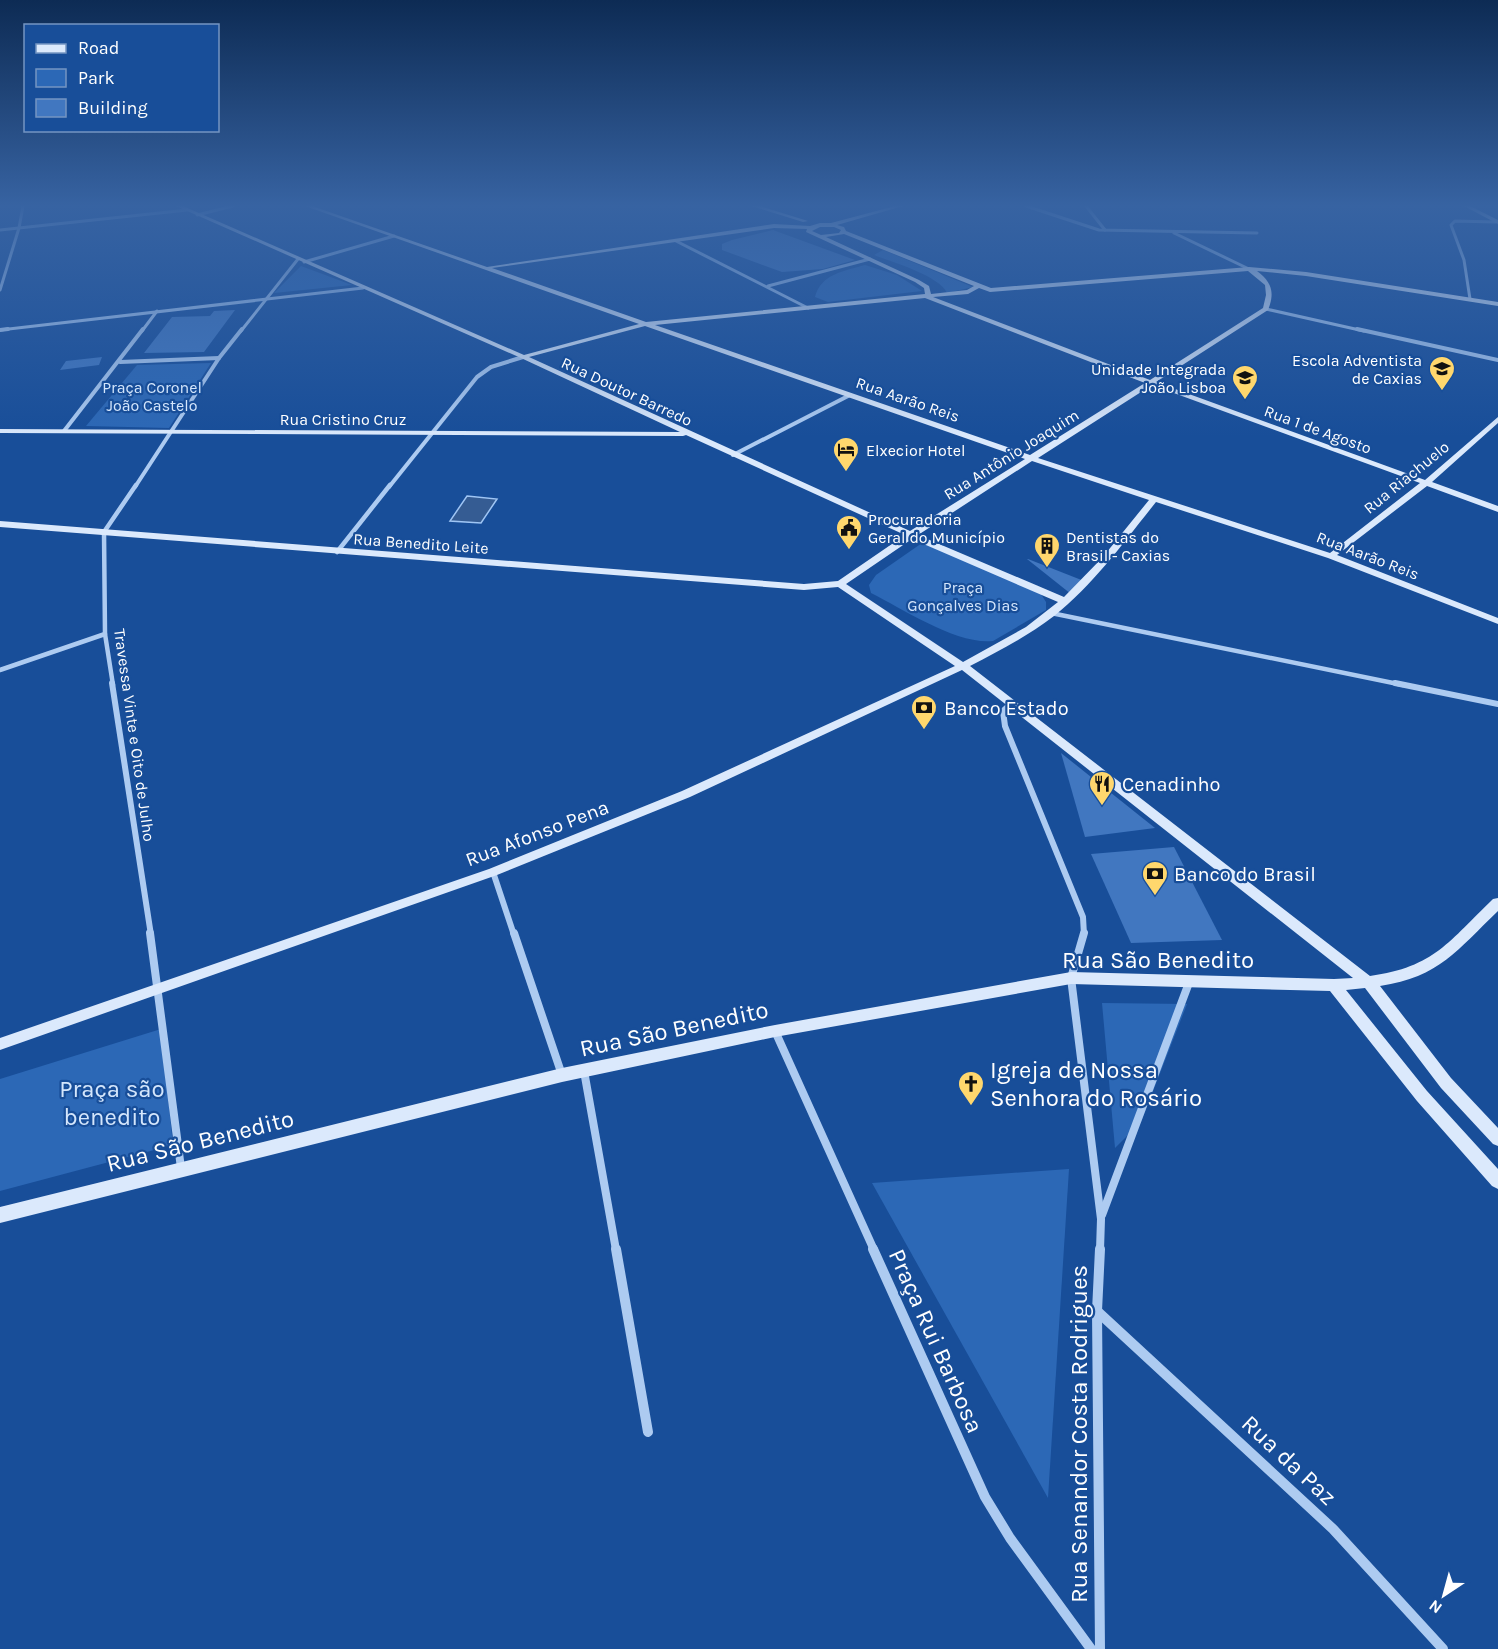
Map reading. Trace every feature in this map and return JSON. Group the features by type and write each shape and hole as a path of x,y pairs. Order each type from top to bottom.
{"main road":[{"name":"Rua Doutor Barredo","path":"352,283 523,357 733,455 1064,601"},
{"name":"Rua Aarão Reis","path":"528,283 1033,459 1331,556 1498,621"},
{"path":"919,283 927,287 929,292 927,297"},
{"path":"970,283 995,290 1080,283"},
{"path":"1266,309 1270,291 1267,283"},
{"path":"1363,283 1498,304"},
{"path":"523,357 645,324 927,297 968,292 977,286"},
{"name":"Rua 1 de Agosto","path":"927,297 1150,382 1498,509"},
{"name":"Rua Antônio Joaquim","path":"840,584 911,535 1266,309"},
{"name":"Rua Riachuelo","path":"1331,556 1426,483 1498,419"},
{"name":"Rua Cristino Cruz","path":"0,431 687,434"},
{"name":"Rua Afonso Pena","path":"0,1044 493,872 686,794 963,666 1006,643 1051,613 1154,499"},
{"name":"Rua Benedito Leite","path":"0,524 804,587 840,584"},
{"path":"840,584 963,666 1369,983 1446,1083 1498,1139"},
{"name":"Rua São Benedito","path":"0,1215 181,1168 584,1070 775,1031 1071,978 1334,985 1369,983 1411,972 1435,962 1498,903"},
{"path":"1334,985 1422,1096 1498,1181"}],"street":[{"path":"104,532 172,433 219,358 264,299 279,283"},
{"path":"761,283 808,308"},
{"path":"767,286 779,283"},
{"path":"1468,283 1470,299"},
{"path":"0,330 363,288"},
{"path":"1266,309 1498,360"},
{"path":"64,431 120,362 157,311"},
{"path":"336,552 482,372 523,357"},
{"path":"120,362 219,358"},
{"path":"733,455 850,395"},
{"name":"Travessa Vinte e Oito de Julho","path":"104,532 105,634 159,989 181,1168"},
{"path":"1051,613 1498,704"},
{"path":"0,670 105,634"},
{"path":"1012,703 1003,711 1005,726 1083,917 1084,935 1071,978 1101,1219"},
{"path":"493,872 562,1075"},
{"path":"1101,1219 1190,980"},
{"name":"Praça Rui Barbosa","path":"775,1031 985,1497 1010,1538 1091,1649"},
{"path":"584,1070 648,1432"},
{"name":"Rua Senandor Costa Rodrigues","path":"1100,1649 1097,1311 1101,1219"},
{"name":"Rua da Paz","path":"1097,1311 1333,1529 1443,1649"}],"green space":[{"path":"284,283 347,283 352,285 274,293"},
{"path":"822,283 909,283 922,291 828,302 815,297"},
{"path":"938,283 963,283 973,287 947,293"},
{"name":"Praça Coronel João Castelo","path":"211,363 169,428 86,426 137,365"},
{"name":"Praça Gonçalves Dias","path":"922,543 1039,591 1046,602 1046,610 993,641 979,641 947,632 871,593 869,585 876,575"},
{"path":"1102,1003 1187,1004 1141,1122 1115,1148"},
{"name":"Praça são benedito","path":"161,1029 173,1145 0,1191 0,1079"},
{"path":"1069,1169 1048,1498 872,1183"}],"shaded area":[{"path":"467,496 497,499 481,523 450,521"}],"building":[{"path":"235,310 204,352 144,353 172,317 210,316 214,311"},
{"path":"102,357 99,365 60,370 66,361"},
{"name":"Dentistas do Brasil - Caxias","path":"1028,559 1084,581 1071,594"},
{"name":"Cenadinho","path":"1061,753 1155,828 1085,837"},
{"name":"Banco do Brasil","path":"1174,847 1222,940 1131,943 1091,854"}],"place":[{"name":"Escola Adventista de Caxias","path":"1442,392"},
{"name":"Unidade Integrada João Lisboa","path":"1245,401"},
{"name":"Elxecior Hotel","path":"846,473"},
{"name":"Procuradoria Geral do Município","path":"849,551"},
{"name":"Dentistas do Brasil - Caxias","path":"1047,569"},
{"name":"Banco Estado","path":"924,731"},
{"name":"Cenadinho","path":"1102,807"},
{"name":"Banco do Brasil","path":"1155,897"},
{"name":"Igreja de Nossa Senhora do Rosário","path":"971,1107"}]}
